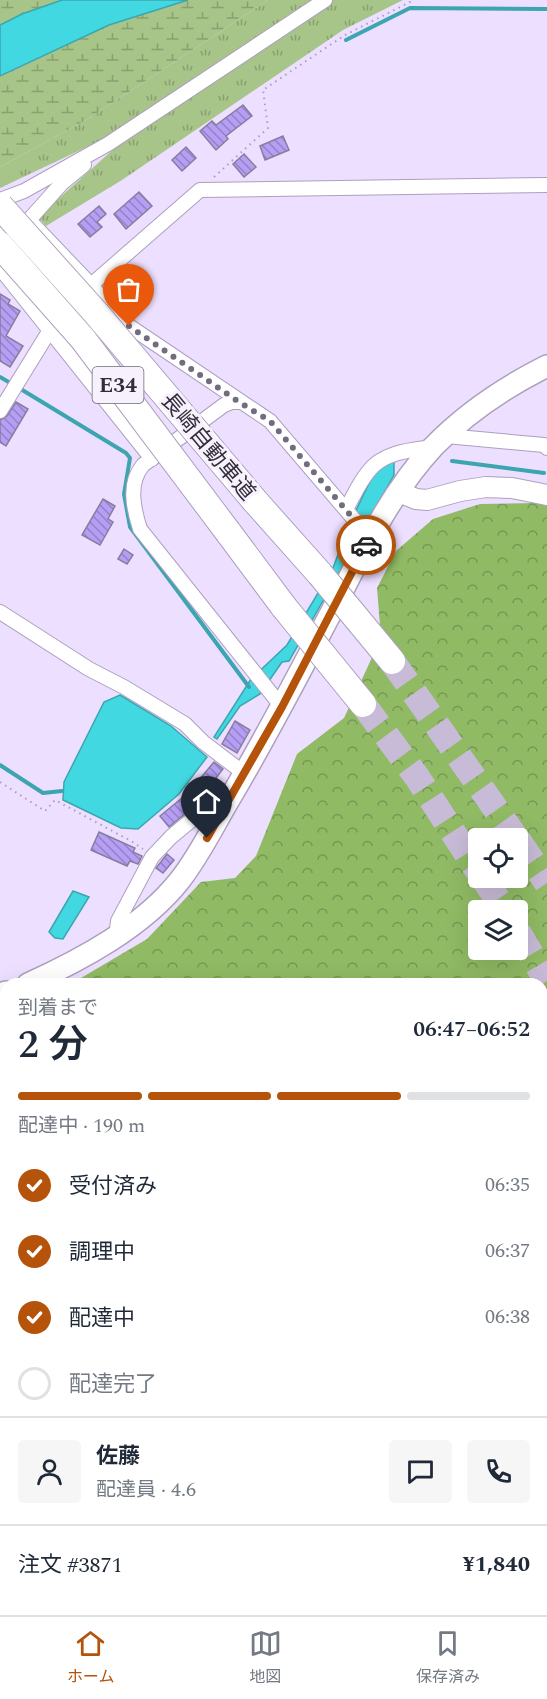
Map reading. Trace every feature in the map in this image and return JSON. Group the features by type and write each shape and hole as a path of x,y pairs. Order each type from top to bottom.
{"highway":[{"name":"長崎自動車道","path":"0,206 96,313 392,661"},
{"name":"長崎自動車道","path":"0,245 83,339 284,607 363,704"}],"main road":[{"path":"41,978 74,963 116,938 179,881 245,774 276,700 368,535 439,442 471,412 514,383 547,366"}],"street":[{"path":"0,200 24,191 108,144 325,0"},
{"path":"0,230 29,220 62,183 108,144"},
{"path":"91,285 200,190 547,185"},
{"path":"29,220 120,319 270,421 368,535"},
{"path":"0,268 152,459"},
{"path":"0,411 50,330"},
{"path":"239,402 224,405 143,465 137,473 134,508 140,529 276,700"},
{"path":"348,512 368,471 381,460 406,450 439,442 547,448"},
{"path":"399,492 416,499 427,500 460,490 486,487 512,488 547,495"},
{"path":"0,612 89,669 185,724 203,742 245,774"},
{"path":"116,938 118,921 152,857 171,837 219,797 229,801"}],"path":[{"path":"200,190 268,128 263,90 345,35 414,0"},
{"path":"0,782 45,811 55,800 131,840 152,857"}],"green space":[{"path":"0,0 62,0 22,14 0,25"},
{"path":"188,0 268,0 88,119 0,167 0,76 109,25"},
{"path":"268,0 403,0 343,30 122,180 46,226 38,217 117,146 108,137 0,188 0,167 88,119"},
{"path":"535,503 547,506 547,978 81,978 147,939 201,882 235,878 256,856 297,754 344,718 381,638 377,588 396,551 433,519 480,504"}],"shaded area":[{"path":"62,0 188,0 109,25 0,76 0,25 22,14"},
{"path":"394,461 394,475 289,661 282,662 260,694 240,706 217,739 214,737 251,679 287,645 333,568 349,525 371,479 383,465"},
{"path":"120,695 171,726 207,757 179,794 138,829 121,828 63,800 64,782 104,702"},
{"path":"73,891 89,897 63,939 55,938 49,932"}],"building":[{"path":"243,105 252,116 226,136 228,139 216,150 200,131 212,121 216,125"},
{"path":"283,136 289,150 265,160 260,146"},
{"path":"186,147 196,158 182,171 172,160"},
{"path":"244,154 256,167 244,177 233,164"},
{"path":"139,192 152,206 126,229 114,214"},
{"path":"99,206 106,214 97,222 102,227 90,237 78,224"},
{"path":"0,294 10,300 8,304 20,311 6,336 23,346 10,367 0,361"},
{"path":"16,402 28,409 6,446 0,442 0,420 7,416"},
{"path":"103,499 115,506 108,519 113,522 100,545 82,535"},
{"path":"124,549 133,555 127,564 118,559"},
{"path":"235,721 250,730 237,753 222,744"},
{"path":"214,762 223,769 216,778 219,781 213,790 210,788 199,802 169,827 160,816 188,793"},
{"path":"99,832 135,848 133,852 142,856 138,864 130,861 127,866 91,850"},
{"path":"167,854 174,860 163,873 156,868"}],"waterway":[{"path":"346,40 410,8 547,9"},
{"path":"0,377 12,384"},
{"path":"19,388 126,453 130,458 124,494 130,527 249,687"},
{"path":"452,461 544,473"},
{"path":"0,765 43,793 62,791"}],"tunnel":[{"path":"392,661 509,828"},
{"path":"363,704 417,777 468,856"},
{"path":"528,855 547,883"},
{"path":"490,888 498,900"},
{"path":"528,949 545,978"}],"way so far":[{"path":"129,326 270,421 370,538 366,545"}],"route":[{"path":"207,838 282,707 366,545"}]}
